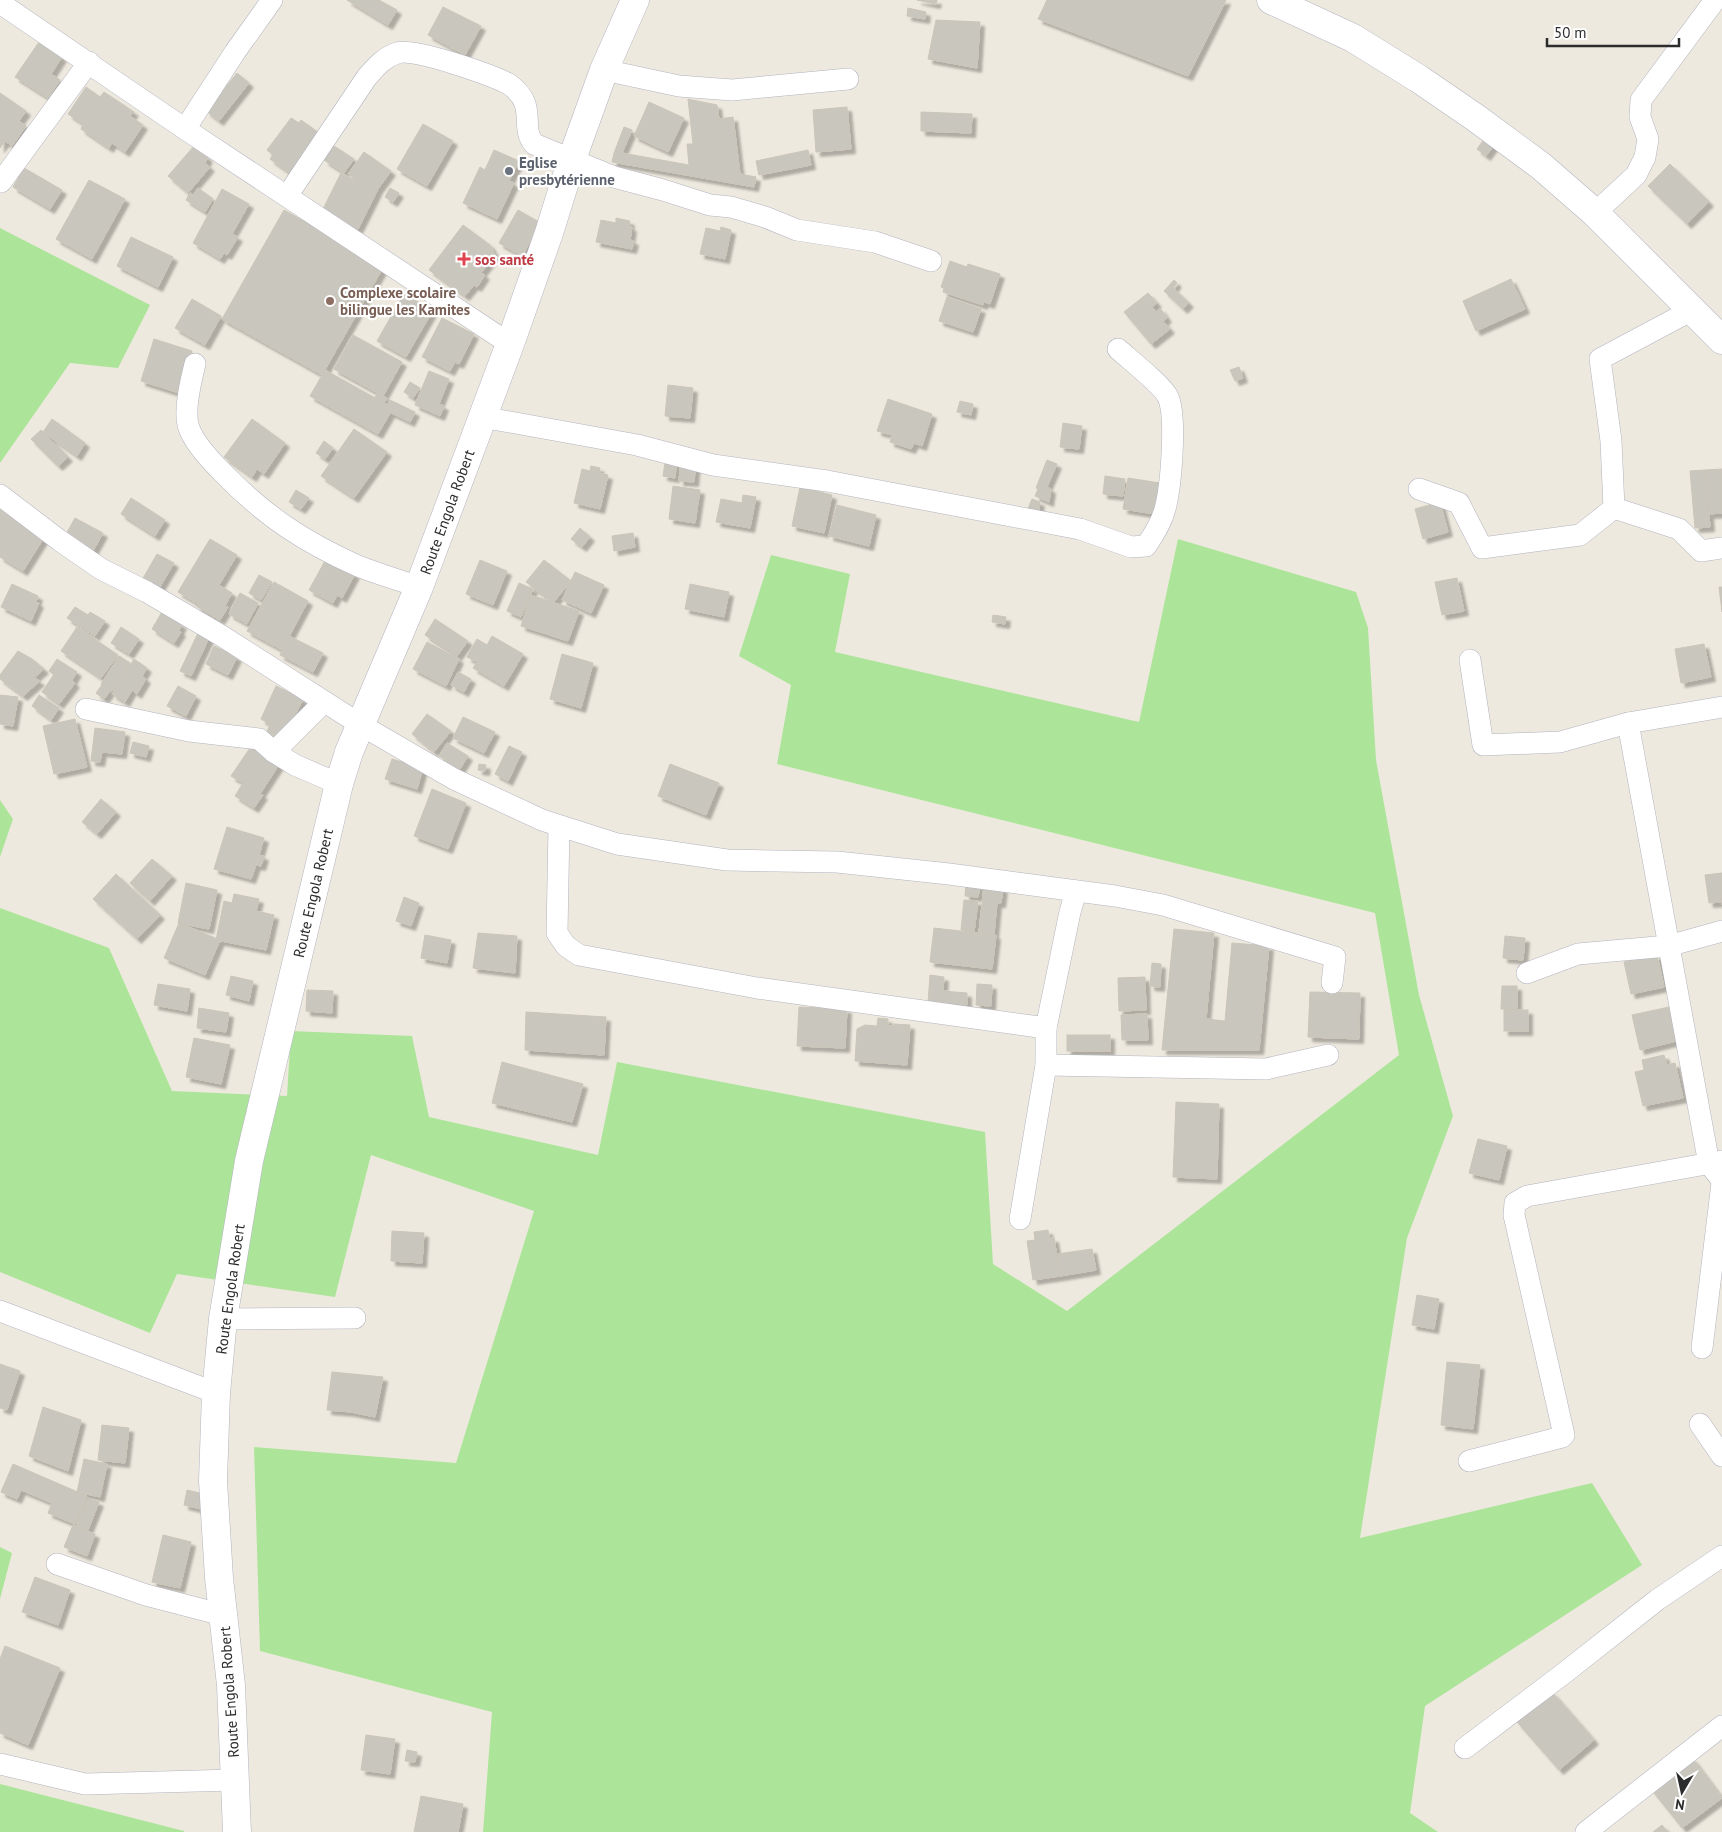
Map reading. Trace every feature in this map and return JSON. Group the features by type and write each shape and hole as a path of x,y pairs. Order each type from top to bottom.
{"street":[{"path":"185,129 235,52 272,0"},
{"name":"Route Engola Robert","path":"237,1832 231,1686 223,1615 213,1481 216,1393 223,1319 249,1161 339,784 350,752 420,587 510,344 604,70 635,0"},
{"path":"1272,0 1353,38 1419,79 1541,166 1595,213 1722,340"},
{"path":"1595,213 1636,175 1645,158 1648,139 1640,118 1641,100 1715,0"},
{"path":"0,3 185,129 510,344"},
{"path":"287,196 367,77 382,60 399,52 420,53 509,84 518,90 524,100 529,134 534,144 614,177 710,205 739,209 797,230 876,242 931,261"},
{"path":"1,182 89,62"},
{"path":"604,70 679,86 732,90 848,79"},
{"path":"1614,508 1611,441 1600,359 1692,310"},
{"path":"482,417 637,445 713,465 827,481 1080,529 1131,547 1146,546 1152,539 1165,510 1170,480 1173,431 1171,412 1168,398 1162,390 1118,349"},
{"path":"195,364 188,398 189,427 207,457 237,488 269,516 306,540 360,566 420,587"},
{"path":"1419,489 1459,503 1482,548 1580,535 1614,508"},
{"path":"0,495 59,540 102,569 147,592 222,636 362,725 454,779 542,820 617,844 727,860 837,862 1076,890 1163,906 1335,957 1332,983"},
{"path":"1614,508 1679,529 1701,551 1722,548"},
{"path":"1470,660 1483,745 1560,742 1628,723 1722,707"},
{"path":"274,752 324,702"},
{"path":"86,709 189,731 252,737 264,743 295,766 339,784"},
{"path":"1628,723 1668,946 1719,1172 1702,1348"},
{"path":"559,826 557,933 566,946 579,955 757,988 1046,1028"},
{"path":"1020,1219 1046,1065 1046,1028 1076,890"},
{"path":"1526,973 1578,954 1668,946 1722,931"},
{"path":"1046,1065 1266,1069 1328,1055"},
{"path":"1469,1461 1564,1435 1514,1215 1515,1204 1527,1196 1719,1172"},
{"path":"0,1311 216,1393"},
{"path":"223,1319 355,1318"},
{"path":"1700,1424 1722,1456"},
{"path":"1464,1748 1657,1600 1722,1556"},
{"path":"57,1564 146,1594 223,1615"},
{"path":"1586,1832 1722,1726"},
{"path":"0,1764 85,1784 235,1780"}],"green space":[{"path":"0,228 150,305 118,368 70,363 0,463"},
{"path":"1178,539 1356,592 1368,628 1376,760 1419,995 1453,1116 1407,1238 1360,1538 1592,1483 1642,1565 1425,1706 1410,1813 1438,1832 483,1832 492,1712 260,1651 254,1447 456,1463 534,1211 371,1155 335,1297 177,1274 150,1333 0,1272 0,908 109,948 172,1091 287,1096 291,1031 412,1036 429,1117 598,1155 617,1062 985,1132 993,1264 1067,1311 1399,1055 1375,913 777,764 791,685 739,656 771,555 850,574 835,652 1139,722"},
{"path":"0,800 13,819 0,857"},
{"path":"0,1547 12,1553 0,1599"},
{"path":"0,1784 184,1831 184,1832 0,1832"}],"building":[{"path":"347,0 379,0 397,10 388,25"},
{"path":"917,0 937,0 936,4"},
{"path":"1047,0 1226,0 1188,76 1038,19"},
{"path":"443,7 481,26 465,55 428,35"},
{"path":"908,8 926,12 925,19 907,16"},
{"path":"936,20 980,22 977,68 928,59"},
{"path":"39,42 62,57 51,74 60,80 48,98 15,77"},
{"path":"237,73 249,83 219,121 206,111"},
{"path":"86,87 100,97 104,92 134,112 130,116 143,125 125,152 112,143 109,148 81,129 83,124 68,114"},
{"path":"0,93 26,111 19,121 26,126 12,146 5,141 0,148"},
{"path":"688,99 717,105 719,119 733,117 740,174 756,177 754,187 612,162 624,127 632,130 622,153 689,165 687,144 693,144"},
{"path":"649,102 684,118 668,152 634,136"},
{"path":"847,107 851,149 816,152 813,110"},
{"path":"921,112 972,114 971,133 921,131"},
{"path":"291,118 299,123 301,120 319,133 290,173 270,159 273,155 267,150"},
{"path":"423,124 453,141 427,186 397,169"},
{"path":"1485,138 1494,145 1486,156 1477,149"},
{"path":"194,146 208,158 205,163 210,167 188,193 168,176"},
{"path":"334,146 354,159 344,173 324,160"},
{"path":"494,150 519,161 509,181 514,183 497,219 463,203 480,167 485,170"},
{"path":"808,150 811,165 759,175 756,161"},
{"path":"364,152 391,171 375,193 348,174"},
{"path":"1670,164 1709,202 1687,224 1648,186"},
{"path":"24,168 62,190 50,209 13,187"},
{"path":"341,173 377,191 358,229 322,211"},
{"path":"89,180 125,199 92,259 56,239"},
{"path":"198,188 213,199 205,212 186,200 190,193 193,195"},
{"path":"390,188 399,193 393,202 385,197"},
{"path":"222,189 249,204 232,234 238,237 227,255 224,253 220,259 193,243"},
{"path":"284,210 384,266 322,375 222,319"},
{"path":"518,210 541,223 522,256 499,243"},
{"path":"616,218 630,221 629,227 632,227 630,240 634,241 632,249 596,242 601,220 616,223"},
{"path":"463,225 490,245 495,255 481,273 485,275 477,287 474,285 465,296 429,270"},
{"path":"721,227 731,230 725,259 700,254 706,228 720,231"},
{"path":"131,237 173,257 158,287 117,266"},
{"path":"950,261 967,267 968,264 1000,274 990,304 984,302 983,305 943,292 944,288 941,287"},
{"path":"1511,279 1525,309 1476,331 1463,301"},
{"path":"1174,280 1177,283 1173,288 1189,303 1183,309 1164,291"},
{"path":"1148,293 1157,303 1152,307 1156,312 1160,308 1167,318 1163,321 1170,329 1151,344 1124,312"},
{"path":"404,294 433,310 406,357 377,341"},
{"path":"947,297 981,309 973,332 939,321"},
{"path":"192,299 221,316 205,345 175,328"},
{"path":"442,318 474,334 459,364 455,362 450,371 422,357"},
{"path":"353,335 402,362 383,396 334,369"},
{"path":"154,339 192,351 179,393 141,381"},
{"path":"1239,367 1243,378 1235,381 1230,370"},
{"path":"325,370 393,408 378,434 310,396"},
{"path":"429,371 449,379 439,404 444,406 440,416 415,405"},
{"path":"410,382 420,388 413,398 404,392"},
{"path":"668,385 693,388 690,418 665,416"},
{"path":"377,393 387,398 382,407 373,403"},
{"path":"888,399 932,414 922,446 914,443 911,449 890,442 892,435 877,431"},
{"path":"390,400 415,412 410,422 385,410"},
{"path":"960,401 973,404 971,415 957,412"},
{"path":"52,419 85,443 77,456 43,432"},
{"path":"252,419 285,443 264,474 257,469 252,477 224,457"},
{"path":"1063,423 1082,426 1079,449 1060,447"},
{"path":"354,429 387,452 354,498 321,476"},
{"path":"41,430 68,457 58,466 31,439"},
{"path":"324,441 333,448 325,459 316,453"},
{"path":"666,456 677,457 675,478 663,476"},
{"path":"681,459 696,461 694,482 679,481"},
{"path":"1047,460 1057,464 1047,487 1051,489 1049,502 1035,496 1038,489 1036,488"},
{"path":"591,466 600,468 599,473 608,475 600,509 574,503 582,469 590,471"},
{"path":"1722,469 1722,513 1709,514 1705,470"},
{"path":"1705,470 1710,527 1695,528 1690,471"},
{"path":"1105,476 1125,479 1123,496 1103,494"},
{"path":"1128,478 1160,483 1155,514 1123,509"},
{"path":"673,486 700,490 695,523 669,519"},
{"path":"800,487 832,495 824,533 792,526"},
{"path":"296,490 309,498 301,509 289,502"},
{"path":"743,495 756,497 750,528 716,522 721,499 742,503"},
{"path":"131,498 165,520 155,536 121,514"},
{"path":"1032,499 1040,502 1038,514 1027,511"},
{"path":"1440,502 1448,532 1423,539 1415,509"},
{"path":"837,505 876,515 869,546 829,536"},
{"path":"0,509 45,536 23,571 0,557"},
{"path":"75,518 103,533 93,551 65,536"},
{"path":"580,528 590,537 582,547 571,539"},
{"path":"633,533 635,547 614,551 612,536"},
{"path":"210,539 237,555 219,585 232,593 225,606 228,607 220,620 196,606 198,604 178,592"},
{"path":"157,554 174,563 158,590 142,580"},
{"path":"326,559 355,574 342,598 337,595 333,603 309,590"},
{"path":"480,560 507,571 493,605 466,594"},
{"path":"544,560 571,581 553,603 526,582"},
{"path":"575,572 604,585 591,613 562,600"},
{"path":"259,575 272,582 261,600 249,593"},
{"path":"1457,578 1464,611 1442,615 1435,582"},
{"path":"274,582 308,601 282,650 247,631"},
{"path":"519,583 533,589 521,617 507,611"},
{"path":"12,584 38,596 36,602 39,603 31,621 1,607"},
{"path":"690,584 729,592 724,617 685,609"},
{"path":"1719,587 1722,587 1722,612"},
{"path":"240,593 258,603 247,624 229,614"},
{"path":"531,595 579,611 568,641 521,626"},
{"path":"75,607 88,615 90,612 105,621 95,636 67,618"},
{"path":"162,612 182,625 179,630 181,632 174,643 152,629"},
{"path":"993,615 1006,617 1005,624 992,622"},
{"path":"435,619 468,641 457,656 425,635"},
{"path":"77,627 118,655 101,678 61,651"},
{"path":"121,627 139,639 129,654 111,643"},
{"path":"199,631 210,636 191,676 180,671"},
{"path":"289,636 323,653 313,672 280,655"},
{"path":"492,636 523,654 504,686 473,668 477,662 467,657 477,639 487,645"},
{"path":"427,642 459,659 446,686 413,669"},
{"path":"1704,644 1711,677 1681,683 1675,649"},
{"path":"214,646 237,657 228,675 206,664"},
{"path":"18,651 44,669 34,678 40,681 23,696 0,679 0,675"},
{"path":"562,654 593,663 581,708 550,699"},
{"path":"119,656 130,663 112,691 101,684"},
{"path":"57,659 77,672 69,685 49,671"},
{"path":"134,659 147,668 142,676 146,679 137,694 132,690 125,702 112,694"},
{"path":"57,670 75,683 59,704 42,692"},
{"path":"458,672 471,679 464,692 451,685"},
{"path":"102,685 110,691 104,699 96,693"},
{"path":"178,686 196,696 186,716 167,706"},
{"path":"276,686 303,699 287,732 278,738 267,732 270,724 261,719"},
{"path":"0,695 18,697 13,726 0,724"},
{"path":"39,695 59,708 51,720 32,706"},
{"path":"427,714 451,731 434,752 412,734"},
{"path":"463,717 495,732 484,753 453,738"},
{"path":"75,719 87,767 54,774 43,726"},
{"path":"95,728 125,732 122,754 102,752 100,762 91,761"},
{"path":"133,742 149,746 146,757 130,753"},
{"path":"447,743 468,756 460,769 439,756"},
{"path":"252,745 280,763 260,794 263,795 254,808 235,796 243,783 231,776"},
{"path":"509,746 522,752 508,781 495,774"},
{"path":"392,759 423,768 417,789 385,779"},
{"path":"479,764 486,765 485,771 478,770"},
{"path":"670,764 719,783 706,815 658,796"},
{"path":"432,789 466,803 448,849 414,836"},
{"path":"101,799 116,812 97,834 82,822"},
{"path":"227,827 264,838 259,855 264,856 261,866 256,865 251,879 214,869"},
{"path":"152,859 172,876 150,901 130,883"},
{"path":"1722,873 1722,905 1721,902 1709,903 1705,875"},
{"path":"116,874 160,915 137,939 93,899"},
{"path":"186,883 217,890 209,929 178,923"},
{"path":"966,884 980,885 978,897 965,896"},
{"path":"984,886 1003,888 1001,903 997,903 994,934 979,932"},
{"path":"234,894 259,899 256,911 274,915 266,950 216,940 224,901 232,903"},
{"path":"404,897 419,903 411,926 396,921"},
{"path":"964,900 978,901 974,932 961,930"},
{"path":"179,923 220,940 205,975 164,958"},
{"path":"934,928 996,935 992,969 930,962"},
{"path":"1174,929 1214,933 1206,1019 1225,1021 1232,943 1269,946 1259,1050 1162,1050"},
{"path":"478,933 517,936 515,973 473,968"},
{"path":"425,935 451,940 447,963 421,958"},
{"path":"1505,936 1525,938 1523,960 1503,958"},
{"path":"1657,955 1664,987 1631,994 1624,962"},
{"path":"1152,963 1161,964 1160,987 1150,986"},
{"path":"930,975 944,977 943,991 967,993 967,1005 928,1003"},
{"path":"231,976 253,981 249,1001 226,995"},
{"path":"1145,977 1146,1010 1119,1011 1118,978"},
{"path":"158,984 190,989 187,1011 154,1005"},
{"path":"977,984 992,985 991,1006 976,1005"},
{"path":"1502,986 1517,986 1517,1009 1501,1009"},
{"path":"307,990 333,991 332,1013 306,1011"},
{"path":"1310,992 1360,993 1359,1039 1308,1037"},
{"path":"799,1007 847,1009 845,1048 797,1046"},
{"path":"1669,1007 1676,1041 1640,1050 1632,1015"},
{"path":"199,1008 229,1013 226,1032 197,1028"},
{"path":"1504,1010 1528,1010 1528,1031 1504,1031"},
{"path":"526,1012 606,1017 604,1055 525,1050"},
{"path":"1147,1014 1148,1040 1122,1040 1121,1015"},
{"path":"878,1018 888,1019 888,1026 894,1026 894,1024 910,1025 907,1065 855,1061 857,1029 865,1025 877,1026"},
{"path":"1067,1035 1110,1035 1110,1051 1067,1051"},
{"path":"194,1038 230,1045 221,1084 186,1077"},
{"path":"1664,1055 1667,1065 1675,1063 1683,1098 1643,1106 1635,1072 1644,1070 1642,1060"},
{"path":"502,1062 583,1084 572,1122 492,1103"},
{"path":"1176,1102 1219,1104 1217,1179 1173,1177"},
{"path":"1478,1139 1507,1146 1499,1180 1469,1173"},
{"path":"1048,1230 1049,1238 1054,1238 1060,1276 1033,1280 1027,1241 1035,1240 1034,1232"},
{"path":"392,1231 424,1233 422,1263 391,1261"},
{"path":"1092,1249 1096,1270 1060,1276 1057,1254"},
{"path":"1417,1295 1439,1299 1434,1329 1412,1325"},
{"path":"1447,1362 1480,1365 1473,1429 1441,1425"},
{"path":"0,1364 20,1371 7,1410 0,1408"},
{"path":"332,1372 383,1377 375,1417 327,1410"},
{"path":"43,1407 81,1420 68,1471 29,1456"},
{"path":"102,1425 129,1428 125,1463 98,1460"},
{"path":"84,1459 107,1464 100,1497 77,1492"},
{"path":"13,1464 87,1496 75,1524 48,1513 52,1503 21,1490 17,1499 1,1492"},
{"path":"187,1490 204,1494 201,1509 184,1505"},
{"path":"88,1498 99,1502 88,1530 76,1526"},
{"path":"73,1525 95,1534 87,1556 64,1547"},
{"path":"163,1535 191,1542 180,1588 152,1582"},
{"path":"35,1577 70,1590 58,1625 22,1612"},
{"path":"5,1646 60,1668 28,1745 0,1733 0,1659"},
{"path":"1552,1692 1594,1740 1559,1770 1517,1722"},
{"path":"366,1735 395,1739 390,1774 361,1770"},
{"path":"407,1750 417,1752 415,1762 405,1761"},
{"path":"1692,1758 1722,1798 1682,1828 1651,1789"},
{"path":"421,1796 463,1804 458,1832 414,1832"},
{"path":"1662,1825 1668,1832 1653,1832"}],"place":[{"name":"Eglise presbytérienne","path":"509,171"},
{"name":"sos santé","path":"464,259"},
{"name":"Complexe scolaire bilingue les Kamites","path":"330,301"}]}
